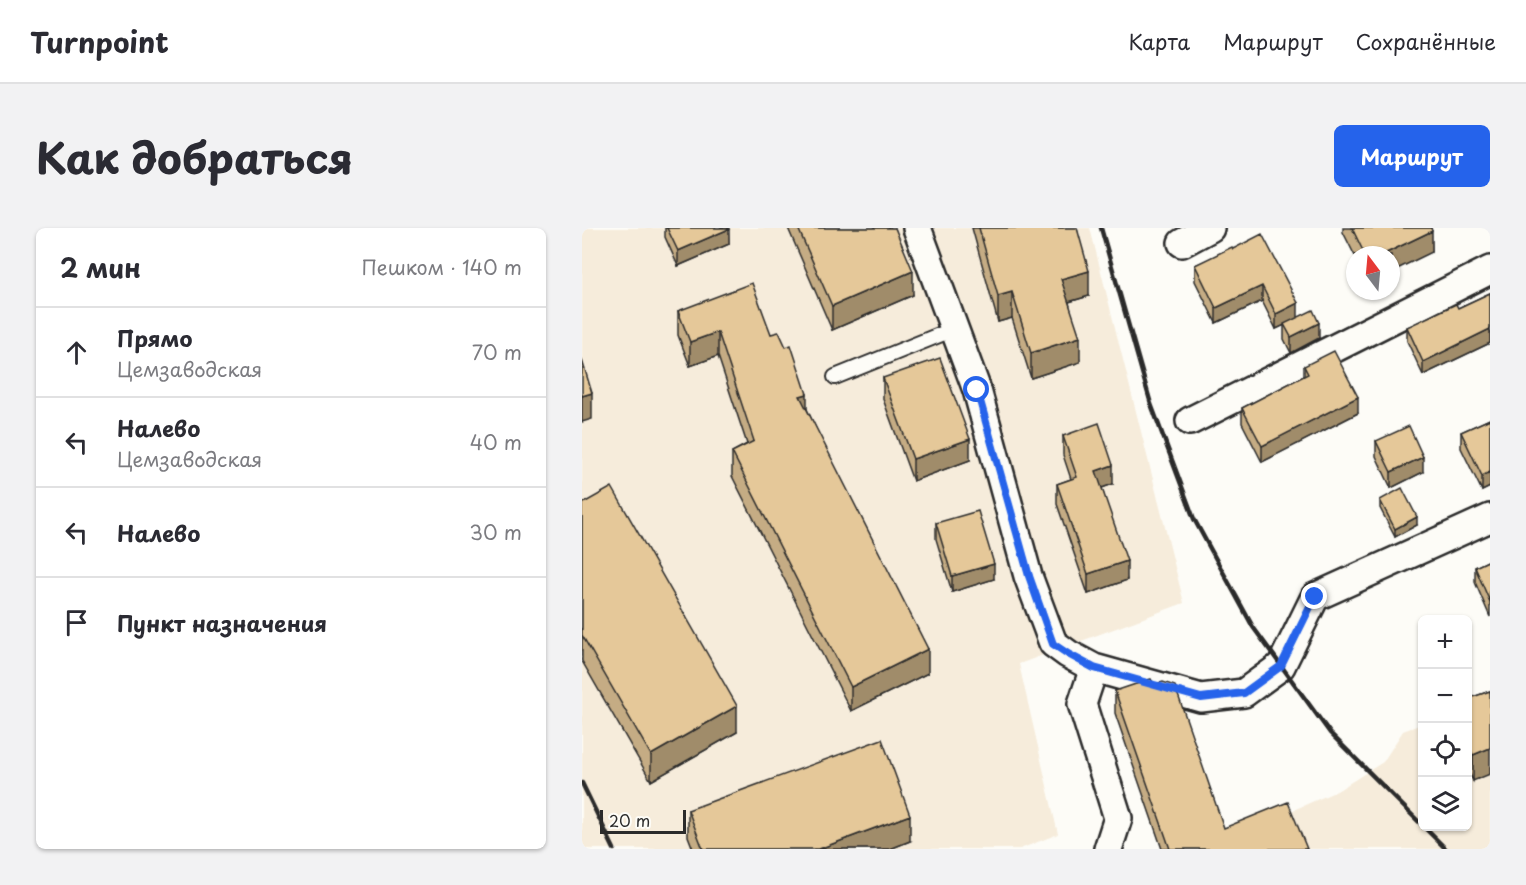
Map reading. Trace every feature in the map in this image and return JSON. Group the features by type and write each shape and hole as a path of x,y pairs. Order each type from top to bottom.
{"street":[{"path":"917,228 977,390 1029,576 1053,644 1094,668 1201,698 1244,693 1281,666 1315,597 1490,518"},
{"path":"1182,243 1209,228"},
{"path":"1190,421 1490,270"},
{"path":"1094,668 1082,704 1118,818 1107,849"}],"lane":[{"path":"835,377 954,329"}],"shaded area":[{"path":"582,228 1090,228 1184,603 1019,664 1058,834 1020,849 582,849"},
{"path":"1490,698 1490,849 1204,849 1337,791 1383,762 1403,731 1418,725 1418,831 1472,831 1472,705"}],"building":[{"path":"667,228 728,228 729,229 678,251"},
{"path":"798,228 895,228 913,271 832,306"},
{"path":"979,228 1077,228 1089,271 1061,279 1080,337 1031,353 1012,292 998,296"},
{"path":"1352,228 1431,228 1432,231 1400,246 1361,246"},
{"path":"1262,234 1298,303 1276,314 1262,286 1216,308 1195,265"},
{"path":"752,283 771,334 779,332 786,347 791,345 807,394 800,396 928,649 851,687 732,452 754,441 718,332 690,342 678,311"},
{"path":"1490,293 1490,329 1423,362 1407,327 1456,304 1458,308"},
{"path":"1313,310 1319,323 1291,337 1284,324"},
{"path":"1334,351 1358,397 1262,446 1242,408 1308,374 1304,366"},
{"path":"940,358 970,439 913,459 883,378"},
{"path":"582,360 592,393 582,396"},
{"path":"1490,419 1490,472 1482,476 1461,432"},
{"path":"1099,423 1113,465 1096,471 1127,561 1088,574 1057,484 1077,477 1063,436"},
{"path":"1409,426 1423,457 1391,472 1376,441"},
{"path":"612,487 737,706 651,755 582,635 582,504"},
{"path":"1402,488 1417,517 1395,529 1380,500"},
{"path":"978,511 994,564 952,576 936,523"},
{"path":"1490,560 1490,602 1475,567"},
{"path":"1151,679 1154,685 1163,682 1175,686 1224,828 1288,802 1307,849 1170,849 1115,691"},
{"path":"1490,691 1490,748 1473,755 1472,753 1472,697"},
{"path":"882,739 910,815 819,849 703,849 688,810"}],"railway":[{"path":"1101,228 1151,404 1194,519 1253,627 1330,733 1446,849"},
{"path":"582,783 614,849"}],"route":[{"path":"977,390 1029,576 1053,644 1068,654 1094,668 1201,698 1244,693 1281,666 1315,597"}]}
